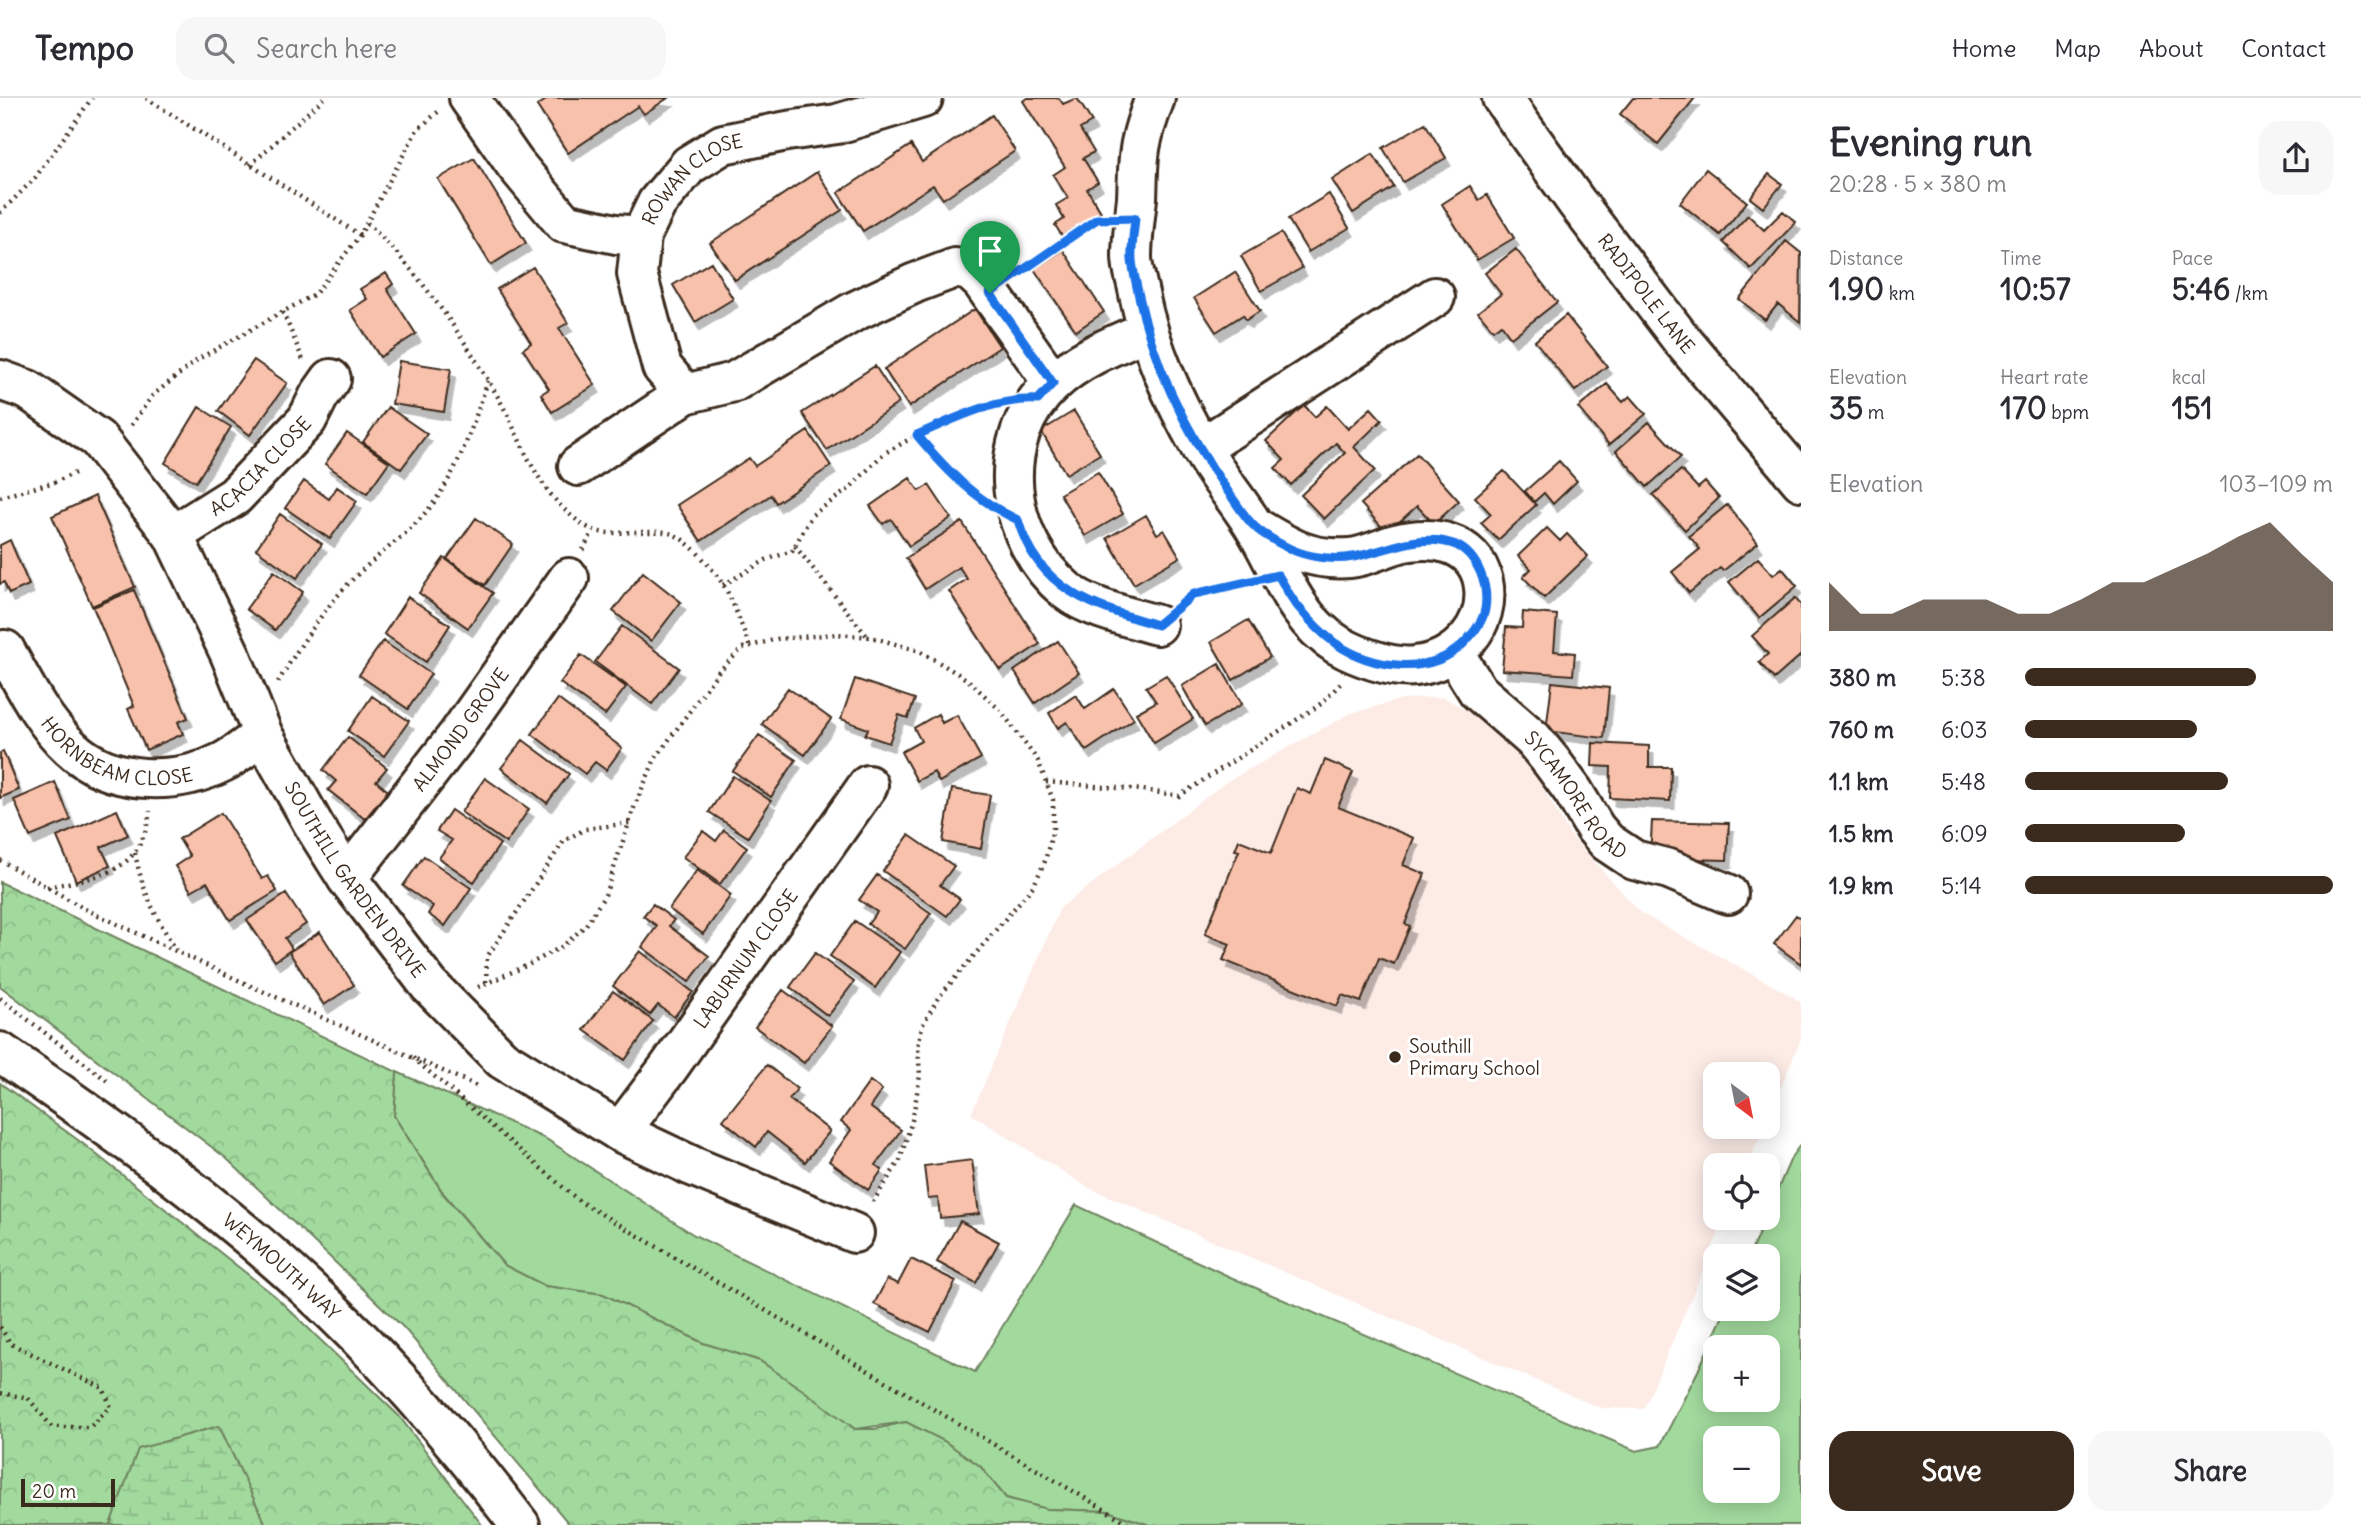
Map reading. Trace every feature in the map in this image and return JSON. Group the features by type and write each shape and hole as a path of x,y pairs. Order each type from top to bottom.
{"main road":[{"name":"ROWAN CLOSE","path":"685,394 662,367 637,274 641,236 657,203 689,165 723,144 837,124 923,98"},
{"path":"1155,98 1141,141 1132,260 1146,331 1162,375 1201,448 1221,481 1255,527 1278,575 1298,608 1336,644 1366,658 1413,667 1454,653 1479,624 1485,609 1482,575 1465,549 1437,541 1420,540 1352,558 1324,557 1299,553 1255,527"},
{"name":"RADIPOLE LANE","path":"1502,98 1577,203 1681,339 1801,481"},
{"path":"457,102 515,164 564,223 616,234 641,236"},
{"path":"578,466 685,394 734,382 853,312 955,268 970,271 990,293 1045,391"},
{"path":"1201,448 1435,297"},
{"path":"1146,331 1083,360 1045,391 1018,441 1013,463 1018,520 1026,542 1047,572 1069,593 1089,603 1157,625"},
{"name":"SOUTHILL GARDEN DRIVE","path":"0,380 28,390 98,439 173,536 257,718 317,830 348,878 429,985 502,1059 620,1132 692,1166 854,1233"},
{"name":"ACACIA CLOSE","path":"173,536 235,496 307,420 325,387"},
{"name":"ALMOND GROVE","path":"348,878 458,735 569,579"},
{"name":"HORNBEAM CLOSE","path":"5,650 34,701 69,747 89,762 132,777 155,779 185,774 222,762 257,718"},
{"name":"SYCAMORE ROAD","path":"1454,653 1478,691 1533,739 1551,761 1607,842 1634,860 1669,869 1728,894"},
{"name":"LABURNUM CLOSE","path":"620,1132 868,785"},
{"name":"WEYMOUTH WAY","path":"0,1052 171,1173 307,1287 402,1382 520,1525"}],"path":[{"path":"0,213 35,178 92,98"},
{"path":"146,98 360,236"},
{"path":"250,165 324,98"},
{"path":"0,497 55,482 110,455 153,395 200,358 315,294 360,236 417,130 457,102"},
{"path":"990,293 1097,219 1135,218"},
{"path":"284,312 325,387"},
{"path":"257,718 335,597 358,573 416,524 436,499 459,459 488,380"},
{"path":"723,585 766,560 792,551 812,516 849,489 883,454 917,435 974,410 1045,391"},
{"path":"917,435 962,483 992,507 1018,520"},
{"path":"795,546 867,636"},
{"path":"1157,625 1194,594 1278,575"},
{"path":"1046,782 1143,790 1179,796 1321,704 1366,658"},
{"path":"47,887 96,878 119,868 135,852 147,829 155,779"},
{"path":"486,982 487,957 564,841 585,829 630,823"},
{"path":"135,852 150,906 177,952"},
{"path":"0,860 87,910 486,1090"},
{"path":"413,1058 579,1201 1131,1525"},
{"path":"0,1327 10,1344 103,1388 111,1407 90,1427 52,1427 28,1398 0,1393"}],"shaded area":[{"name":"Southill Primary School","path":"1443,697 1479,717 1528,763 1571,836 1642,914 1801,1003 1801,1039 1780,1089 1780,1062 1703,1062 1703,1139 1759,1139 1752,1153 1703,1153 1703,1230 1720,1230 1714,1244 1703,1244 1703,1270 1644,1409 1600,1408 1087,1187 971,1114 1060,908 1226,782 1349,714 1402,699"}],"green space":[{"path":"0,882 397,1072 394,1116 444,1195 504,1265 545,1286 603,1294 703,1343 760,1361 855,1429 875,1429 906,1422 944,1441 980,1466 1006,1498 1047,1509 1107,1511 1150,1525 570,1525 404,1328 226,1158 0,986"},
{"path":"397,1072 546,1139 694,1235 975,1372 1076,1205 1228,1276 1636,1451 1660,1446 1703,1360 1703,1412 1780,1412 1780,1335 1714,1335 1721,1321 1780,1321 1780,1244 1754,1244 1760,1230 1780,1230 1780,1184 1792,1156 1801,1144 1801,1525 1150,1525 1107,1511 1047,1509 1006,1498 980,1466 944,1441 906,1422 855,1429 760,1361 703,1343 603,1294 545,1286 504,1265 444,1194 394,1116"},
{"path":"0,1083 82,1143 275,1296 399,1416 482,1525 266,1525 219,1426 139,1449 110,1525 0,1525"},
{"path":"219,1426 266,1525 110,1525 138,1449"}],"building":[{"path":"549,98 668,98 644,114 638,106 568,153 537,106"},
{"path":"1027,98 1059,98 1063,104 1077,98 1092,122 1080,129 1094,152 1083,158 1098,182 1087,189 1101,212 1062,236 1055,225 1064,219 1056,205 1068,198 1053,175 1065,167 1023,101"},
{"path":"1633,98 1695,98 1658,144 1620,114"},
{"path":"992,115 1015,151 943,199 933,185 863,231 838,193 911,145 922,162"},
{"path":"1425,123 1446,158 1403,182 1383,148"},
{"path":"1373,154 1394,187 1353,213 1332,180"},
{"path":"474,158 526,243 491,265 438,179"},
{"path":"1706,169 1747,202 1720,235 1680,203"},
{"path":"817,172 842,210 735,280 710,243"},
{"path":"1769,174 1782,184 1763,208 1750,198"},
{"path":"1470,186 1479,200 1487,195 1514,238 1477,260 1442,204"},
{"path":"1329,194 1349,228 1308,252 1288,219"},
{"path":"1783,211 1796,222 1751,269 1723,242 1748,215 1764,230"},
{"path":"1281,233 1302,268 1261,291 1241,256"},
{"path":"1786,241 1801,253 1800,322 1778,304 1765,320 1739,299"},
{"path":"1516,249 1557,302 1511,338 1501,324 1493,330 1478,312 1501,294 1485,273"},
{"path":"1063,250 1104,312 1076,331 1034,269"},
{"path":"711,262 733,299 695,322 673,285"},
{"path":"533,267 568,323 559,328 595,385 552,412 541,394 549,389 523,349 531,343 497,289"},
{"path":"1235,272 1260,311 1246,320 1243,315 1216,332 1194,298"},
{"path":"386,273 393,284 387,289 416,334 380,357 350,310 367,299 360,289"},
{"path":"975,309 1000,347 909,407 884,369"},
{"path":"1566,315 1607,366 1575,391 1535,341"},
{"path":"254,360 287,383 250,435 218,411"},
{"path":"399,361 451,369 444,412 392,404"},
{"path":"875,366 899,403 827,450 802,413"},
{"path":"1607,384 1623,402 1630,396 1646,414 1609,445 1578,408"},
{"path":"1304,405 1315,417 1327,406 1348,429 1371,408 1382,420 1354,447 1375,470 1324,519 1301,495 1345,453 1336,443 1291,485 1275,468 1284,460 1266,441"},
{"path":"199,407 231,427 196,482 165,463"},
{"path":"388,407 427,434 401,469 363,442"},
{"path":"1074,411 1100,454 1066,474 1041,431"},
{"path":"1649,422 1681,457 1647,487 1616,451"},
{"path":"808,431 831,466 776,503 771,495 701,541 677,505 749,458 755,466"},
{"path":"347,433 389,462 367,493 325,464"},
{"path":"1417,454 1459,501 1434,524 1417,506 1387,533 1361,504"},
{"path":"1559,461 1577,481 1553,504 1544,493 1534,502 1525,491"},
{"path":"1681,470 1698,488 1705,482 1719,498 1685,530 1653,495"},
{"path":"1504,471 1536,505 1498,540 1481,523 1491,514 1475,497"},
{"path":"1098,472 1123,514 1085,536 1060,494"},
{"path":"910,478 919,491 929,485 951,518 909,546 891,519 883,524 870,506"},
{"path":"304,481 329,499 337,487 357,501 330,539 285,508"},
{"path":"95,496 135,587 92,606 52,516"},
{"path":"1727,505 1758,543 1723,571 1720,568 1689,593 1672,572 1700,549 1689,536"},
{"path":"280,514 322,544 297,578 256,549"},
{"path":"1146,515 1157,534 1164,530 1180,557 1134,584 1107,538"},
{"path":"476,518 513,544 485,585 447,559"},
{"path":"962,522 1040,644 1000,670 949,591 967,579 959,567 925,589 906,558"},
{"path":"1547,528 1560,541 1567,534 1588,556 1544,598 1523,577 1531,569 1518,556"},
{"path":"10,540 29,585 9,594 4,582 0,584 0,545"},
{"path":"444,558 493,593 468,628 419,593"},
{"path":"1758,558 1773,575 1782,568 1797,586 1759,618 1729,582"},
{"path":"274,571 303,592 275,630 246,609"},
{"path":"643,572 681,602 651,641 613,611"},
{"path":"134,590 188,718 178,722 183,734 146,750 128,709 134,706 93,607"},
{"path":"408,597 450,625 426,662 384,634"},
{"path":"1795,598 1801,605 1801,655 1774,679 1759,662 1768,654 1752,636"},
{"path":"1523,612 1557,615 1554,651 1575,653 1573,675 1502,670 1506,627 1522,628"},
{"path":"1248,620 1270,657 1233,680 1211,642"},
{"path":"622,626 679,668 652,704 595,662"},
{"path":"383,641 431,674 408,709 359,675"},
{"path":"1058,641 1079,673 1035,703 1014,671"},
{"path":"581,655 626,687 605,715 560,683"},
{"path":"1219,664 1242,704 1205,726 1182,686"},
{"path":"1166,675 1193,719 1154,743 1136,713 1156,702 1146,687"},
{"path":"855,679 915,699 908,718 899,715 889,743 865,735 868,729 841,719"},
{"path":"1552,682 1609,688 1604,738 1546,731"},
{"path":"788,688 831,719 805,755 762,724"},
{"path":"1114,689 1134,719 1086,751 1067,722 1058,728 1049,713 1076,695 1085,709"},
{"path":"372,696 409,721 384,756 348,731"},
{"path":"558,699 622,748 606,770 595,762 585,774 532,734"},
{"path":"938,714 942,723 957,715 981,758 939,782 934,772 917,781 901,752 921,741 914,728"},
{"path":"759,735 796,760 771,797 733,771"},
{"path":"348,737 387,768 376,781 388,791 365,819 328,790 336,781 323,770"},
{"path":"523,740 569,774 547,803 501,768"},
{"path":"1593,743 1649,746 1649,767 1671,767 1670,801 1610,798 1611,767 1592,766"},
{"path":"3,751 19,790 0,798 0,753"},
{"path":"1325,760 1353,772 1338,807 1414,838 1403,865 1425,874 1405,924 1410,926 1394,964 1379,958 1361,1002 1342,995 1337,1006 1223,960 1230,944 1205,934 1239,851 1235,850 1239,840 1271,853 1297,788 1311,794"},
{"path":"733,776 771,801 748,837 709,812"},
{"path":"485,778 529,809 506,843 461,812"},
{"path":"55,782 71,820 30,837 14,800"},
{"path":"952,789 990,795 981,849 943,842"},
{"path":"117,810 128,835 101,847 110,866 76,881 57,837"},
{"path":"451,810 500,844 474,882 439,858 452,840 437,831"},
{"path":"221,813 262,879 268,876 277,891 230,920 207,882 191,891 175,866 190,856 179,839"},
{"path":"1652,821 1729,823 1727,860 1650,858"},
{"path":"724,830 747,847 720,884 683,857 703,831 716,841"},
{"path":"909,835 954,866 940,885 960,899 947,916 883,871"},
{"path":"424,856 471,888 445,926 428,914 433,906 403,886"},
{"path":"697,870 731,895 703,934 669,909"},
{"path":"877,875 931,913 905,949 868,924 877,912 859,900"},
{"path":"286,894 306,924 285,938 292,949 275,961 247,920"},
{"path":"653,904 674,920 669,926 709,956 689,982 642,947 657,926 643,916"},
{"path":"1796,915 1801,918 1801,964 1774,944"},
{"path":"855,921 900,952 875,988 830,956"},
{"path":"320,932 354,985 324,1005 289,952"},
{"path":"640,951 693,992 674,1017 658,1005 650,1015 613,986"},
{"path":"815,953 854,982 828,1016 790,987"},
{"path":"783,990 832,1026 804,1063 755,1027"},
{"path":"613,991 653,1021 625,1060 584,1030"},
{"path":"767,1065 797,1089 789,1099 830,1131 805,1162 767,1132 756,1147 723,1120"},
{"path":"870,1081 882,1090 870,1107 901,1130 876,1165 882,1170 868,1190 829,1161 851,1130 841,1122"},
{"path":"972,1160 979,1214 940,1218 938,1198 928,1199 924,1166"},
{"path":"960,1221 999,1242 976,1283 937,1262"},
{"path":"911,1259 956,1281 930,1332 874,1304 887,1279 898,1284"}],"place":[{"name":"Southill Primary School","path":"1395,1057"}],"route":[{"path":"1135,218 1132,260 1146,331 1162,375 1221,481 1255,527 1299,553 1324,557 1352,558 1420,540 1454,544 1465,549 1482,575 1485,609 1479,624 1454,653 1413,667 1374,661 1336,644 1298,608 1278,575 1194,594 1157,625 1089,603 1069,593 1047,572 1026,542 1018,520 992,507 962,483 917,435 974,410 1016,399 1038,400 1053,383 990,293 1097,219 1135,218"}]}
